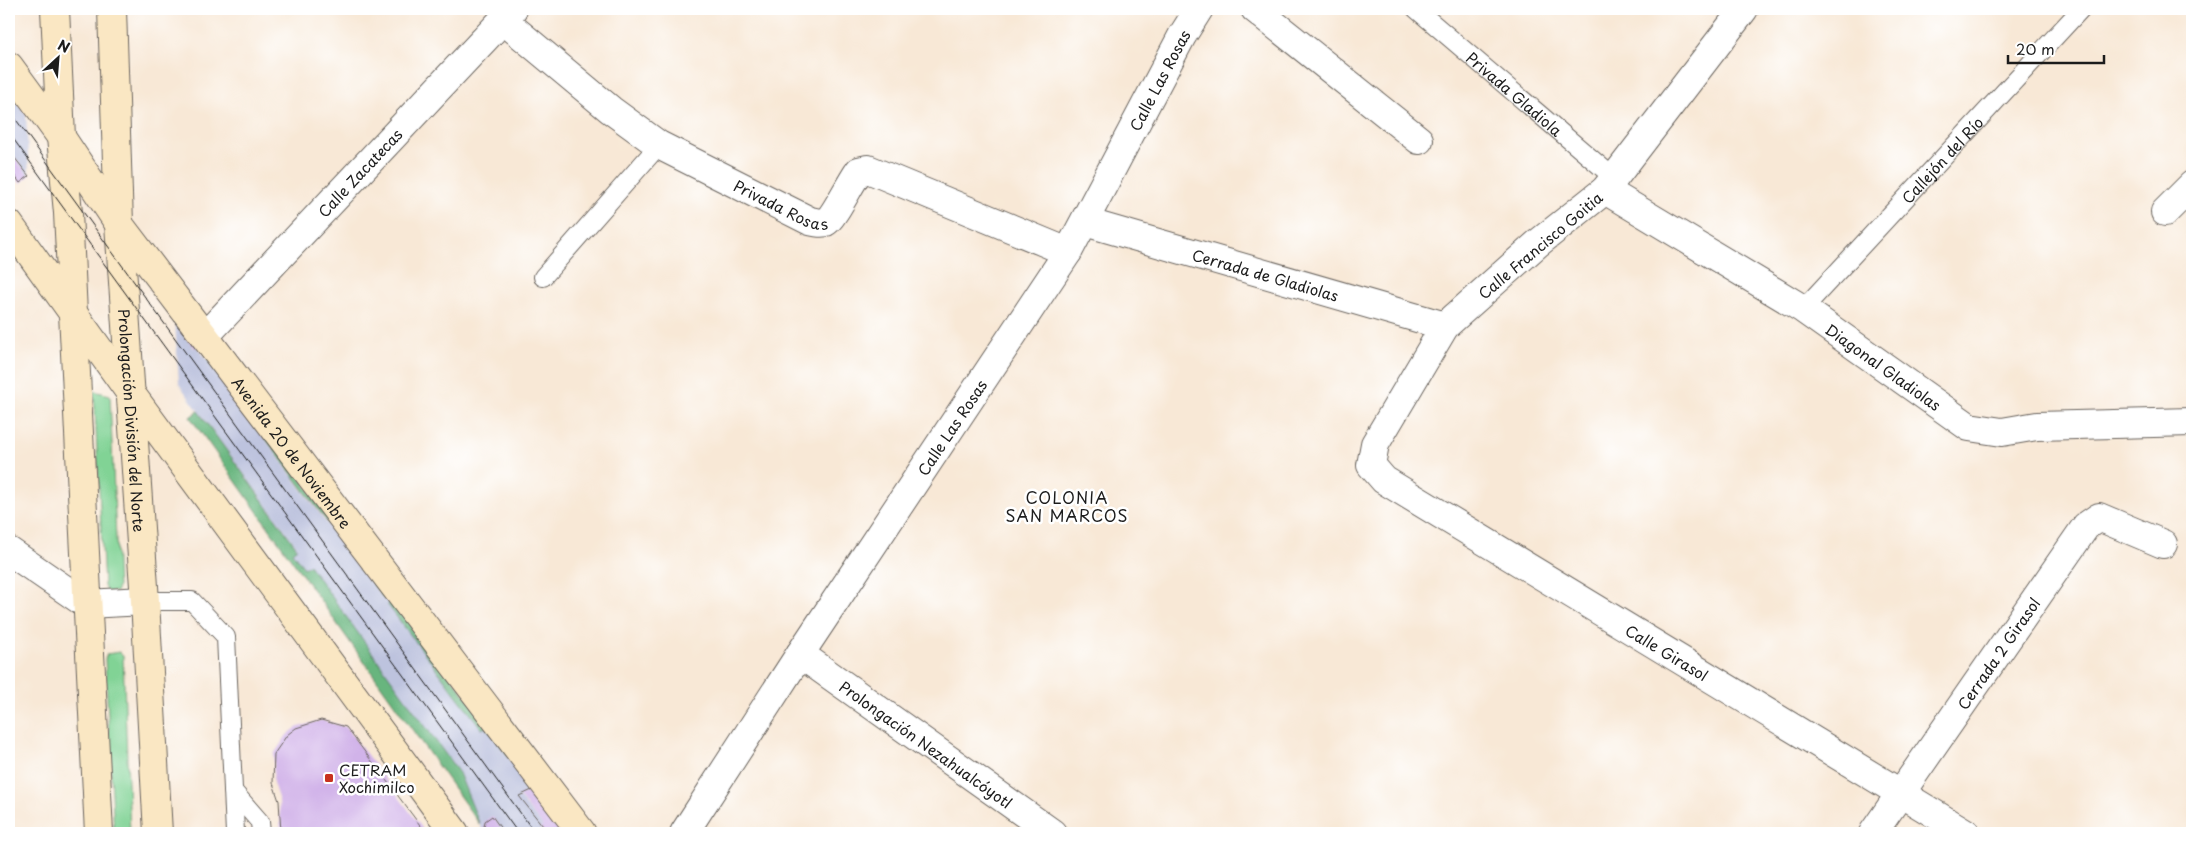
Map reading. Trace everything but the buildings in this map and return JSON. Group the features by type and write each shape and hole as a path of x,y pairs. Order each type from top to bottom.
{"main road":[{"path":"55,9 60,137 68,213 71,310 99,833"},
{"name":"Prolongación División del Norte","path":"112,9 119,224 129,391 145,601 158,833"},
{"name":"Avenida 20 de Noviembre","path":"9,66 119,224 582,833"},
{"path":"9,224 129,391 455,833"}],"street":[{"name":"Calle Las Rosas","path":"684,833 800,654 1068,252 1182,36 1199,9"},
{"path":"1255,9 1419,140"},
{"name":"Calle Francisco Goitia","path":"1371,465 1375,444 1445,326 1537,244 1609,184 1744,9"},
{"name":"Privada Rosas","path":"502,13 611,110 659,145 810,221 825,223 831,219 850,183 859,171 868,169 1068,252"},
{"name":"Calle Zacatecas","path":"205,336 502,13"},
{"name":"Diagonal Gladiolas","path":"1609,184 1802,309 1969,427 2002,432 2038,426 2192,422"},
{"path":"2165,212 2192,184"},
{"name":"Cerrada de Gladiolas","path":"1085,222 1445,326"},
{"name":"Calle Girasol","path":"1371,465 1384,480 1966,833"},
{"name":"Cerrada 2 Girasol","path":"1873,833 2086,526 2099,517 2163,544"},
{"path":"9,551 86,604 145,601"},
{"name":"Prolongación Nezahualcóyotl","path":"800,654 1052,833"}],"lane":[{"name":"Privada Gladiola","path":"1416,9 1609,184"},
{"name":"Callejón del Río","path":"1802,309 2081,9"},
{"path":"543,278 659,145"},
{"path":"145,601 192,601 226,637 235,833"},
{"path":"233,791 260,822 261,833"}],"shaded area":[{"path":"9,91 26,114 29,176 9,149"},
{"path":"175,323 194,348 197,346 383,599 387,597 390,601 388,604 482,729 486,727 532,790 519,797 543,826 540,829 544,833 504,833 492,816 485,821 483,833 459,773 308,565 304,568 292,552 297,547 179,384"}],"green space":[{"path":"208,360 211,360 488,725 520,771 486,727 482,729 387,604 390,601 387,597 384,599"},
{"path":"94,391 110,395 118,588 116,592 106,591 104,586"},
{"path":"198,411 297,548 292,552 304,568 309,565 459,773 480,825 190,417"},
{"path":"119,652 123,656 130,833 114,833 105,659 107,654"}],"tram line":[{"path":"9,110 535,833"},
{"path":"9,133 518,833"}],"place":[{"name":"CETRAM Xochimilco","path":"329,778"}],"district":[{"name":"COLONIA SAN MARCOS","path":"1067,506"}]}
